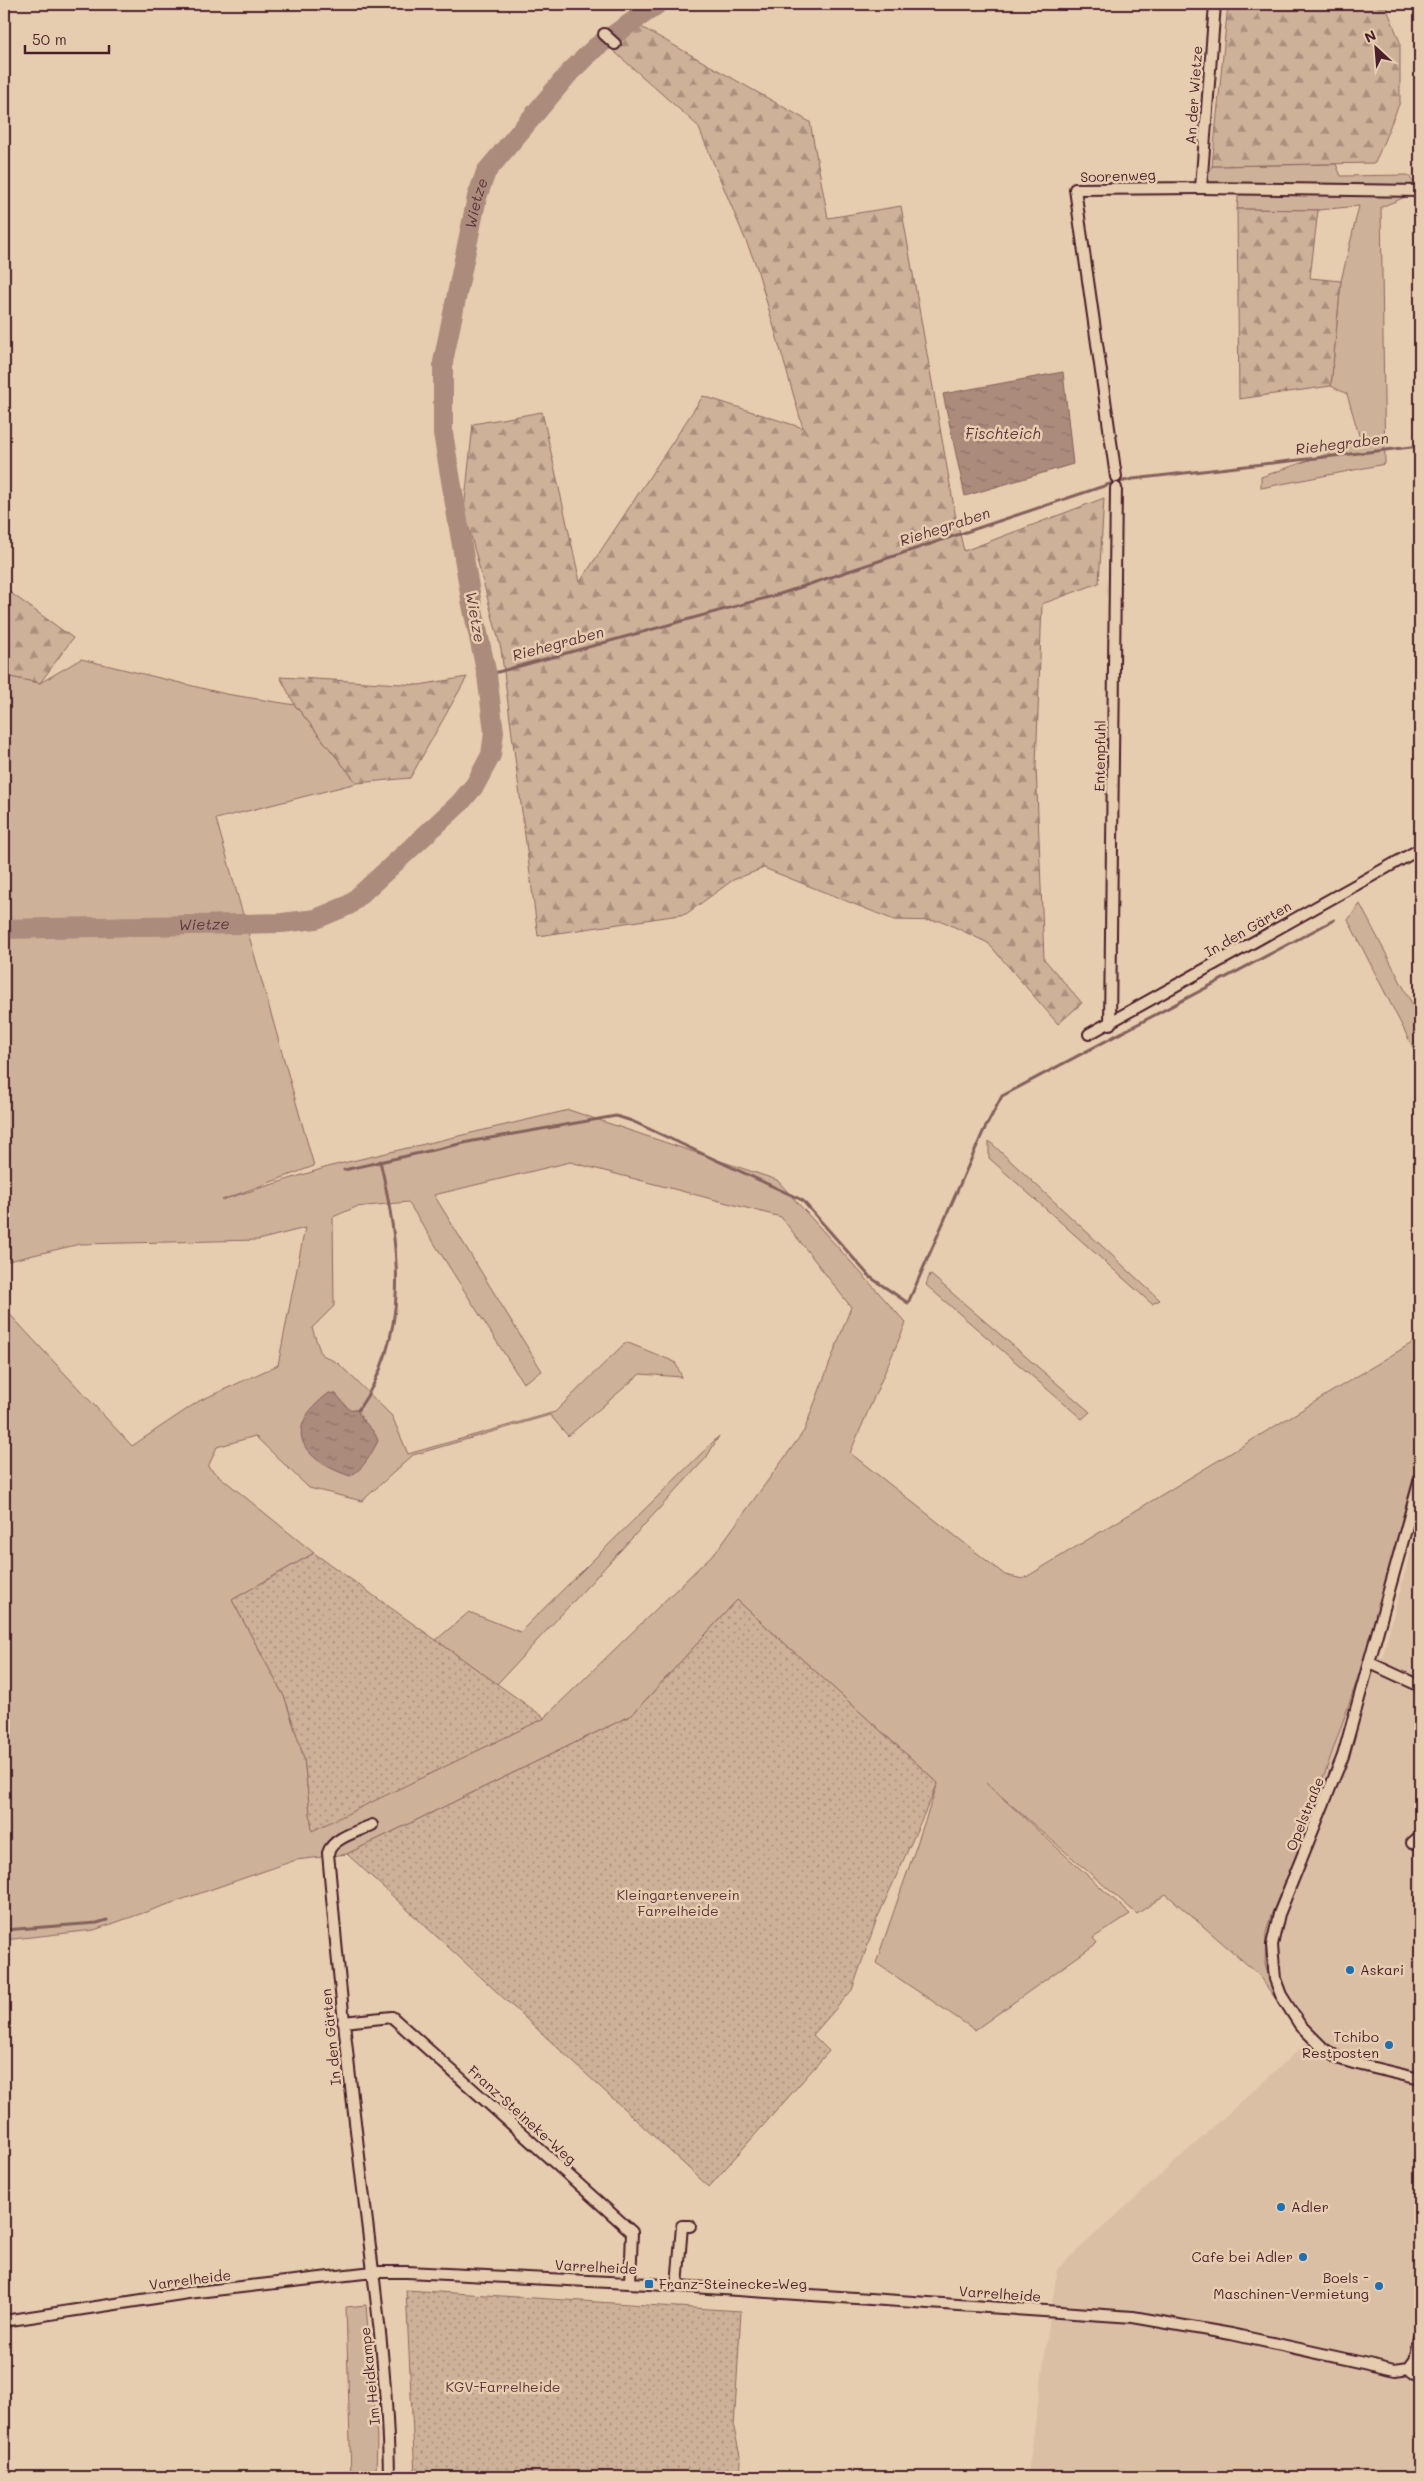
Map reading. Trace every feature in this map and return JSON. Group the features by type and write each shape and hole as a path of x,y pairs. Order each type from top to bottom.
{"street":[{"name":"An der Wietze","path":"1201,188 1215,4"},
{"path":"604,34 615,44"},
{"name":"Soorenweg","path":"1116,482 1075,189 1201,188 1420,191"},
{"name":"Entenpfuhl","path":"1110,1024 1116,482"},
{"name":"In den Gärten","path":"1089,1034 1110,1024 1420,849"},
{"name":"Opelstraße","path":"1420,1479 1343,1756 1277,1921 1272,1944 1275,1979 1290,2012 1324,2049 1340,2059 1420,2079"},
{"path":"1370,1663 1420,1686"},
{"name":"In den Gärten","path":"372,1825 336,1842 329,1847 328,1853 342,2022 373,2272"},
{"name":"Franz-Steineke-Weg","path":"342,2022 392,2017 632,2232 630,2283"},
{"path":"677,2286 682,2226 690,2226"},
{"name":"Varrelheide","path":"4,2322 188,2293 373,2272 630,2283 1133,2317 1231,2334 1395,2370 1409,2368 1414,2374 1420,2374"},
{"name":"Im Heidkampe","path":"373,2272 389,2425 389,2477"},
{"path":"1409,2368 1415,2360 1420,2338"}],"shaded area":[{"path":"1413,1542 1420,1548 1420,2477 1065,2477 1028,2473 1057,2269 1307,2042 1285,2016 1275,1998 1265,1963 1266,1933 1275,1903 1299,1848 1368,1649 1382,1658"}],"green space":[{"path":"1228,4 1385,4 1400,42 1400,102 1375,163 1212,166"},
{"path":"636,24 810,122 828,218 901,206 955,513 964,551 1104,498 1099,583 1042,604 1036,766 1044,959 1082,1003 1058,1024 988,943 942,921 894,920 764,868 733,880 686,914 538,936 501,649 464,510 473,424 542,412 580,582 703,396 803,428 756,265 698,126 608,46"},
{"path":"1336,164 1341,176 1408,175 1420,191 1381,207 1385,464 1261,488 1261,477 1361,442 1347,394 1331,386 1341,281 1359,206 1318,210 1237,209 1239,188 1201,188 1212,166"},
{"path":"1237,209 1318,210 1310,278 1341,281 1331,386 1239,399"},
{"path":"4,588 73,638 40,683 5,676"},
{"path":"81,659 226,694 295,705 357,783 216,819 314,1166 222,1200 331,1166 569,1110 777,1180 906,1323 850,1453 1005,1575 1023,1579 1420,1338 1420,1452 1368,1649 1299,1848 1270,1918 1266,1933 1265,1963 1275,1998 1257,1973 1166,1894 1137,1914 986,1783 1130,1914 1093,1938 1097,1943 975,2030 876,1963 938,1783 737,1600 632,1715 347,1854 296,1860 94,1930 4,1940 4,1308 132,1446 199,1401 278,1365 305,1228 258,1240 80,1244 4,1262 4,672 6,676 40,683","holes":["570,1162 781,1217 851,1307 804,1431 717,1550 544,1718 312,1830 304,1758 285,1698 232,1600 314,1553 208,1467 217,1447 255,1436 309,1488 362,1501 413,1455 550,1415 568,1436 640,1374 682,1377 675,1362 626,1342 555,1412 408,1454 392,1416 339,1364 321,1354 312,1328 334,1306 333,1217 356,1207 408,1202 523,1383 542,1371 434,1195"]},
{"path":"280,677 419,685 467,677 410,778 357,783 295,705"},
{"path":"1360,904 1420,1019 1420,1061 1348,920"},
{"path":"989,1141 1160,1300 1152,1304 989,1158"},
{"path":"930,1274 1090,1412 1082,1419 926,1285"},
{"path":"719,1436 706,1458 497,1684 436,1640 469,1612 520,1632"},
{"path":"314,1553 545,1718 312,1831 304,1758 285,1698 232,1600"},
{"name":"Kleingartenverein Farrelheide","path":"737,1600 938,1783 876,1921 852,1990 813,2035 829,2051 709,2187 347,1854 632,1715"},
{"name":"KGV-Farrelheide","path":"406,2290 741,2311 734,2428 741,2461 740,2477 415,2477"},
{"path":"366,2305 377,2437 376,2477 351,2477 346,2307"}],"water":[{"name":"Fischteich","path":"1063,372 1073,464 965,496 943,394"},
{"path":"329,1393 336,1394 349,1409 358,1410 362,1419 374,1432 378,1441 363,1465 350,1476 319,1461 309,1452 303,1442 301,1431 305,1419 314,1406"}],"waterway":[{"name":"Wietze","path":"4,929 282,923 316,919 349,905 460,803 475,785 491,755 494,732 487,675 472,605 443,433 443,362 477,197 486,172 570,72 596,47 658,4"},
{"name":"Riehegraben","path":"487,675 780,594 1110,484 1133,479 1420,446"},
{"path":"344,1170 473,1141 616,1116 632,1121 802,1200 870,1277 908,1303 983,1132 1002,1096 1334,920"},
{"path":"358,1410 375,1381 387,1351 394,1321 396,1257 387,1193 380,1161"},
{"path":"4,1930 97,1923 107,1920"}],"place":[{"name":"Askari","path":"1350,1970"},
{"name":"Tchibo Restposten","path":"1389,2045"},
{"name":"Adler","path":"1281,2207"},
{"name":"Cafe bei Adler","path":"1303,2257"},
{"name":"Franz-Steinecke-Weg","path":"649,2284"},
{"name":"Boels - Maschinen-Vermietung","path":"1379,2286"}]}
